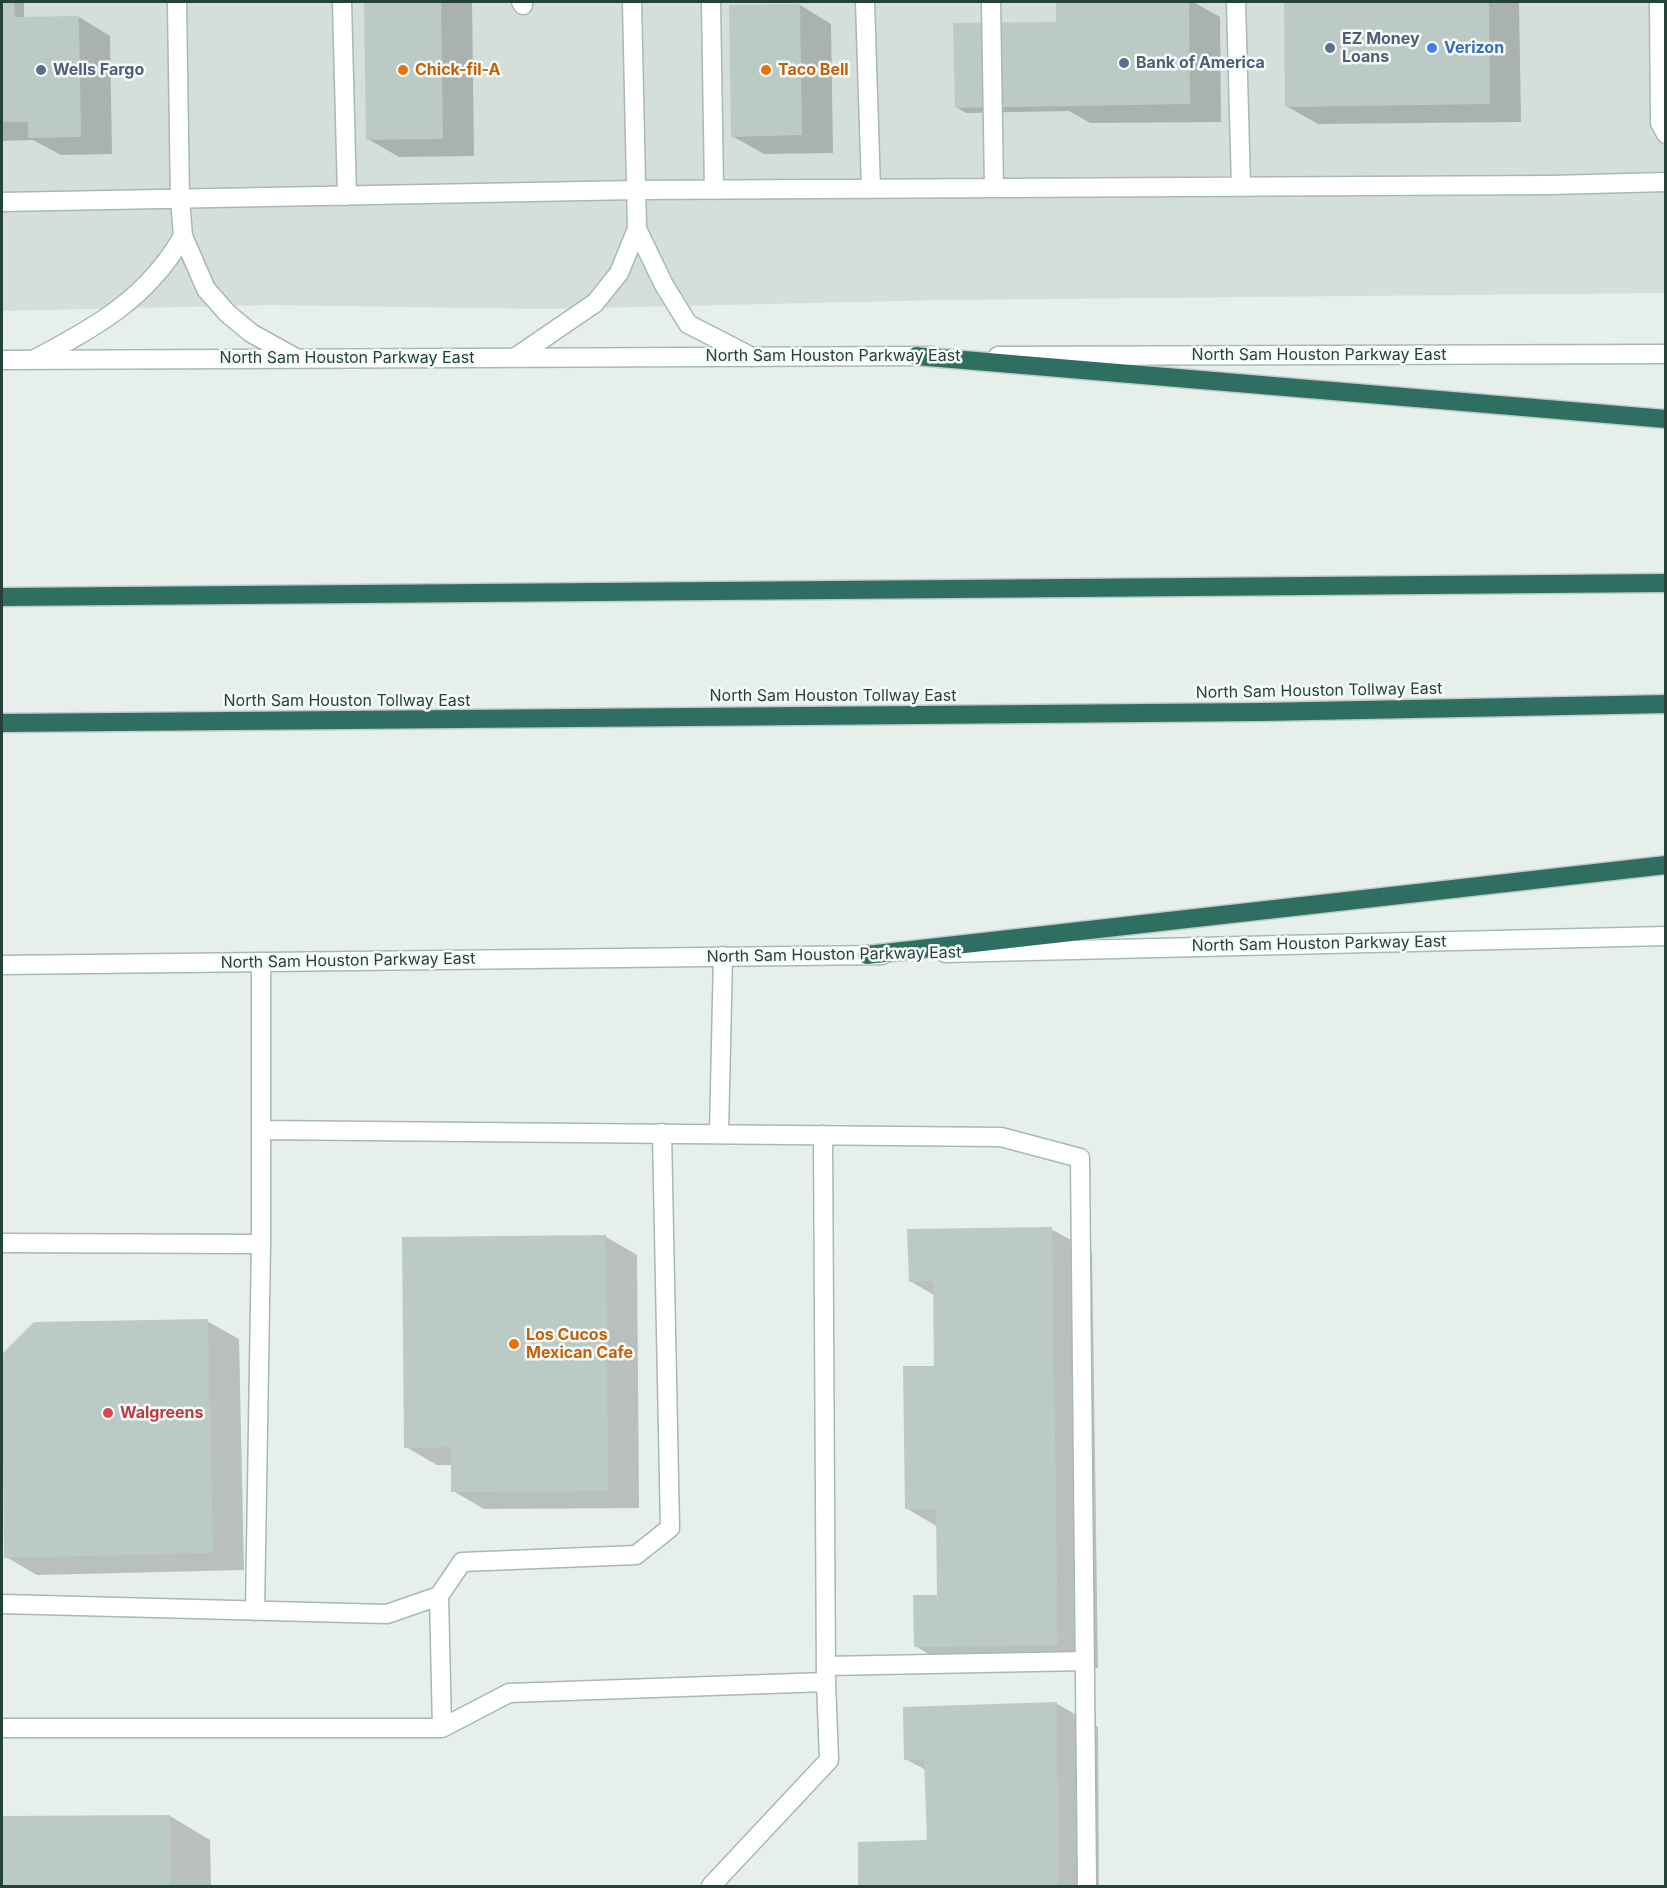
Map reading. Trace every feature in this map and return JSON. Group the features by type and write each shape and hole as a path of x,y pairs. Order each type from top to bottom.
{"highway":[{"path":"916,356 1665,419"},
{"path":"2,597 1665,583"},
{"name":"North Sam Houston Tollway East","path":"2,723 1237,712 1665,704"},
{"path":"867,955 1665,865"}],"main road":[{"path":"177,2 180,200 183,236 206,289 227,313 251,333 296,358"},
{"path":"342,2 347,196"},
{"path":"632,2 637,229 663,285 688,324 752,357"},
{"path":"711,2 714,190"},
{"path":"865,2 871,189"},
{"path":"991,2 994,188"},
{"path":"1236,2 1240,187"},
{"path":"1659,2 1660,123 1665,134"},
{"path":"2,202 636,190 1540,185 1665,182"},
{"path":"516,357 595,303 619,273 637,229"},
{"path":"35,359 115,314 145,287 170,258 183,236"},
{"name":"North Sam Houston Parkway East","path":"2,360 1663,350"},
{"name":"North Sam Houston Parkway East","path":"2,965 867,955 1665,936"},
{"path":"719,1134 723,956"},
{"path":"255,1611 261,1244 261,962"},
{"path":"261,1130 1001,1137 1080,1158 1087,1887"},
{"path":"442,1728 439,1596 462,1562 636,1555 670,1528 662,1134"},
{"path":"711,1887 829,1760 826,1674 824,1135"},
{"path":"2,1243 261,1244"},
{"path":"2,1604 387,1614 439,1596"},
{"path":"2,1728 442,1728 509,1693 1085,1661"}],"shaded area":[{"path":"2,2 1665,2 1665,293 944,300 547,309 269,305 2,311"}],"building":[{"name":"Wells Fargo","path":"2,2 14,2 15,17 79,16 81,137 28,138 28,122 2,122"},
{"name":"Chick-fil-A","path":"364,2 441,2 443,139 366,140"},
{"name":"Bank of America","path":"1056,2 1189,2 1190,104 955,108 953,23 1056,22"},
{"path":"1284,2 1489,2 1490,104 1285,107"},
{"name":"Taco Bell","path":"800,4 802,135 731,137 729,5"},
{"path":"1052,1227 1058,1645 914,1647 913,1595 937,1595 936,1509 905,1509 903,1366 934,1366 933,1281 909,1282 907,1229"},
{"path":"606,1235 608,1491 451,1492 451,1447 404,1448 402,1237"},
{"name":"Walgreens","path":"208,1319 213,1553 4,1558 2,1354 34,1322"},
{"path":"1057,1702 1059,1886 858,1886 858,1842 927,1840 924,1759 904,1760 903,1707"},
{"path":"170,1815 171,1886 2,1886 2,1816"}],"place":[{"name":"EZ Money Loans","path":"1330,48"},
{"name":"Verizon","path":"1432,48"},
{"name":"Bank of America","path":"1124,63"},
{"name":"Wells Fargo","path":"41,70"},
{"name":"Chick-fil-A","path":"403,70"},
{"name":"Taco Bell","path":"766,70"},
{"name":"Los Cucos Mexican Cafe","path":"514,1344"},
{"name":"Walgreens","path":"108,1413"}]}
